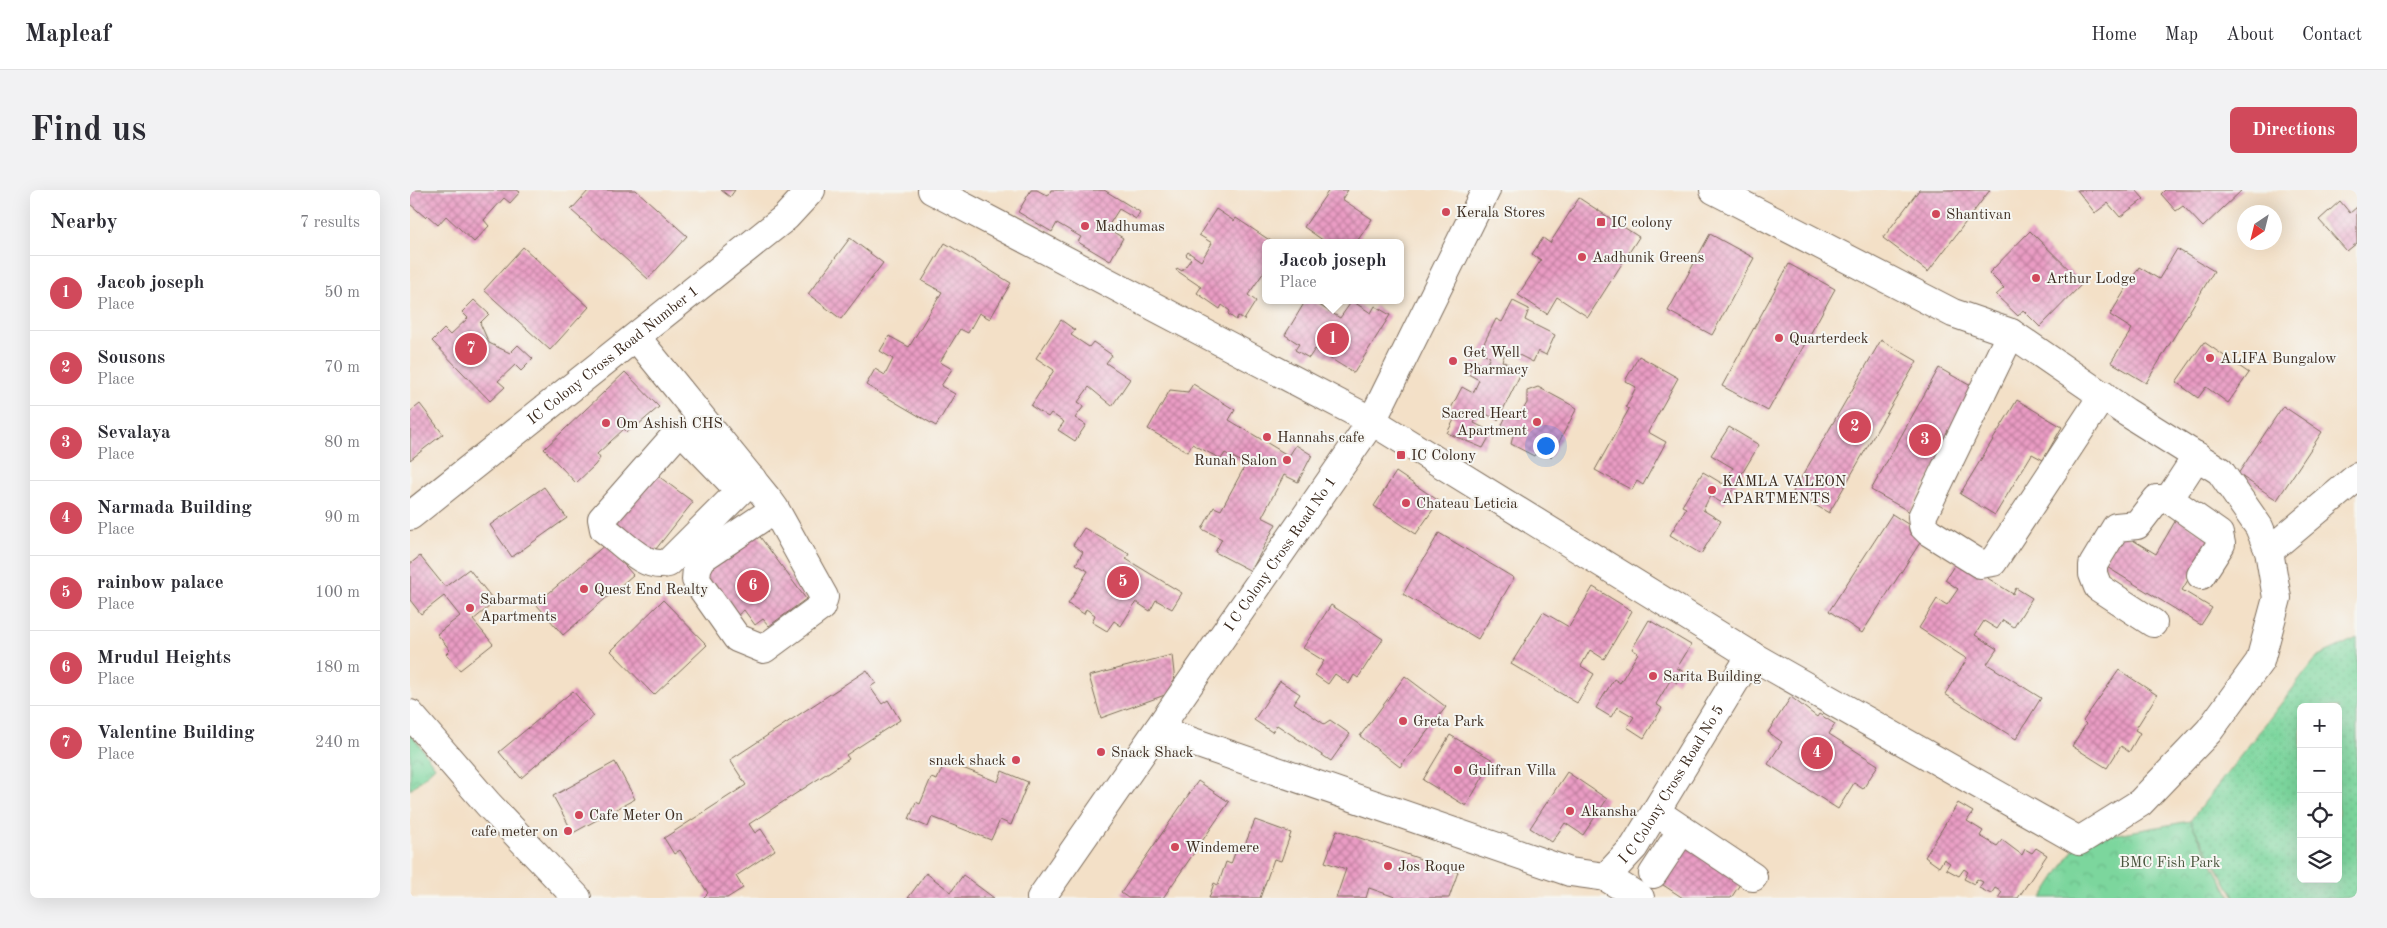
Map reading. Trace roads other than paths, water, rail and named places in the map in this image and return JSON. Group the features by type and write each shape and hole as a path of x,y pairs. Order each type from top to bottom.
{"street":[{"name":"IC Colony Cross Road Number 1","path":"410,516 786,217 811,190"},
{"path":"932,190 1372,421 1751,655 2079,842 2140,803 2209,731 2260,661 2277,598 2269,551 2259,527 2220,471 2011,333 1953,312 1714,190"},
{"name":"I C Colony Cross Road No 1","path":"1041,898 1372,421 1486,190"},
{"path":"2011,333 1922,517 1923,526 1929,532 1980,564 1992,562 2103,395"},
{"path":"636,337 746,485"},
{"path":"746,485 668,563 660,566 648,562 604,529 602,519 674,436 686,435 746,485 774,509 824,598 821,607 764,649 737,638 696,580 697,568 702,558 774,509"},
{"path":"2169,499 2197,456"},
{"path":"2269,551 2357,478"},
{"path":"2153,623 2098,587 2093,574 2093,565 2116,527 2137,525 2157,500 2169,499 2219,534 2221,544 2201,575"},
{"name":"I C Colony Cross Road No 5","path":"1158,730 1619,889 1634,847 1751,655"},
{"path":"410,714 488,804 577,898"},
{"path":"1656,812 1753,877"},
{"path":"1653,874 1682,830"}],"place":[{"name":"Kerala Stores","path":"1446,212"},
{"name":"Shantivan","path":"1936,214"},
{"name":"IC colony","path":"1601,222"},
{"name":"Madhumas","path":"1085,226"},
{"name":"Aadhunik Greens","path":"1582,257"},
{"name":"Arthur Lodge","path":"2036,278"},
{"name":"Quarterdeck","path":"1779,338"},
{"name":"Jacob joseph","path":"1333,339"},
{"name":"Valentine Building","path":"471,349"},
{"name":"ALIFA Bungalow","path":"2210,358"},
{"name":"Get Well Pharmacy","path":"1453,361"},
{"name":"Sacred Heart Apartment","path":"1537,422"},
{"name":"Om Ashish CHS","path":"606,423"},
{"name":"Sousons","path":"1855,427"},
{"name":"Hannahs cafe","path":"1267,437"},
{"name":"Sevalaya","path":"1925,440"},
{"name":"IC Colony","path":"1401,455"},
{"name":"Runah Salon","path":"1287,460"},
{"name":"KAMLA VALEON APARTMENTS","path":"1712,490"},
{"name":"Chateau Leticia","path":"1406,503"},
{"name":"rainbow palace","path":"1123,582"},
{"name":"Mrudul Heights","path":"753,586"},
{"name":"Quest End Realty","path":"584,589"},
{"name":"Sabarmati Apartments","path":"470,608"},
{"name":"Sarita Building","path":"1653,676"},
{"name":"Greta Park","path":"1403,721"},
{"name":"Snack Shack","path":"1101,752"},
{"name":"Narmada Building","path":"1817,753"},
{"name":"snack shack","path":"1016,760"},
{"name":"Gulifran Villa","path":"1458,770"},
{"name":"Akansha","path":"1570,811"},
{"name":"Cafe Meter On","path":"579,815"},
{"name":"cafe meter on","path":"568,831"},
{"name":"Windemere","path":"1175,847"},
{"name":"Jos Roque","path":"1388,866"}],"park label":[{"name":"BMC Fish Park","path":"2170,862"}]}
